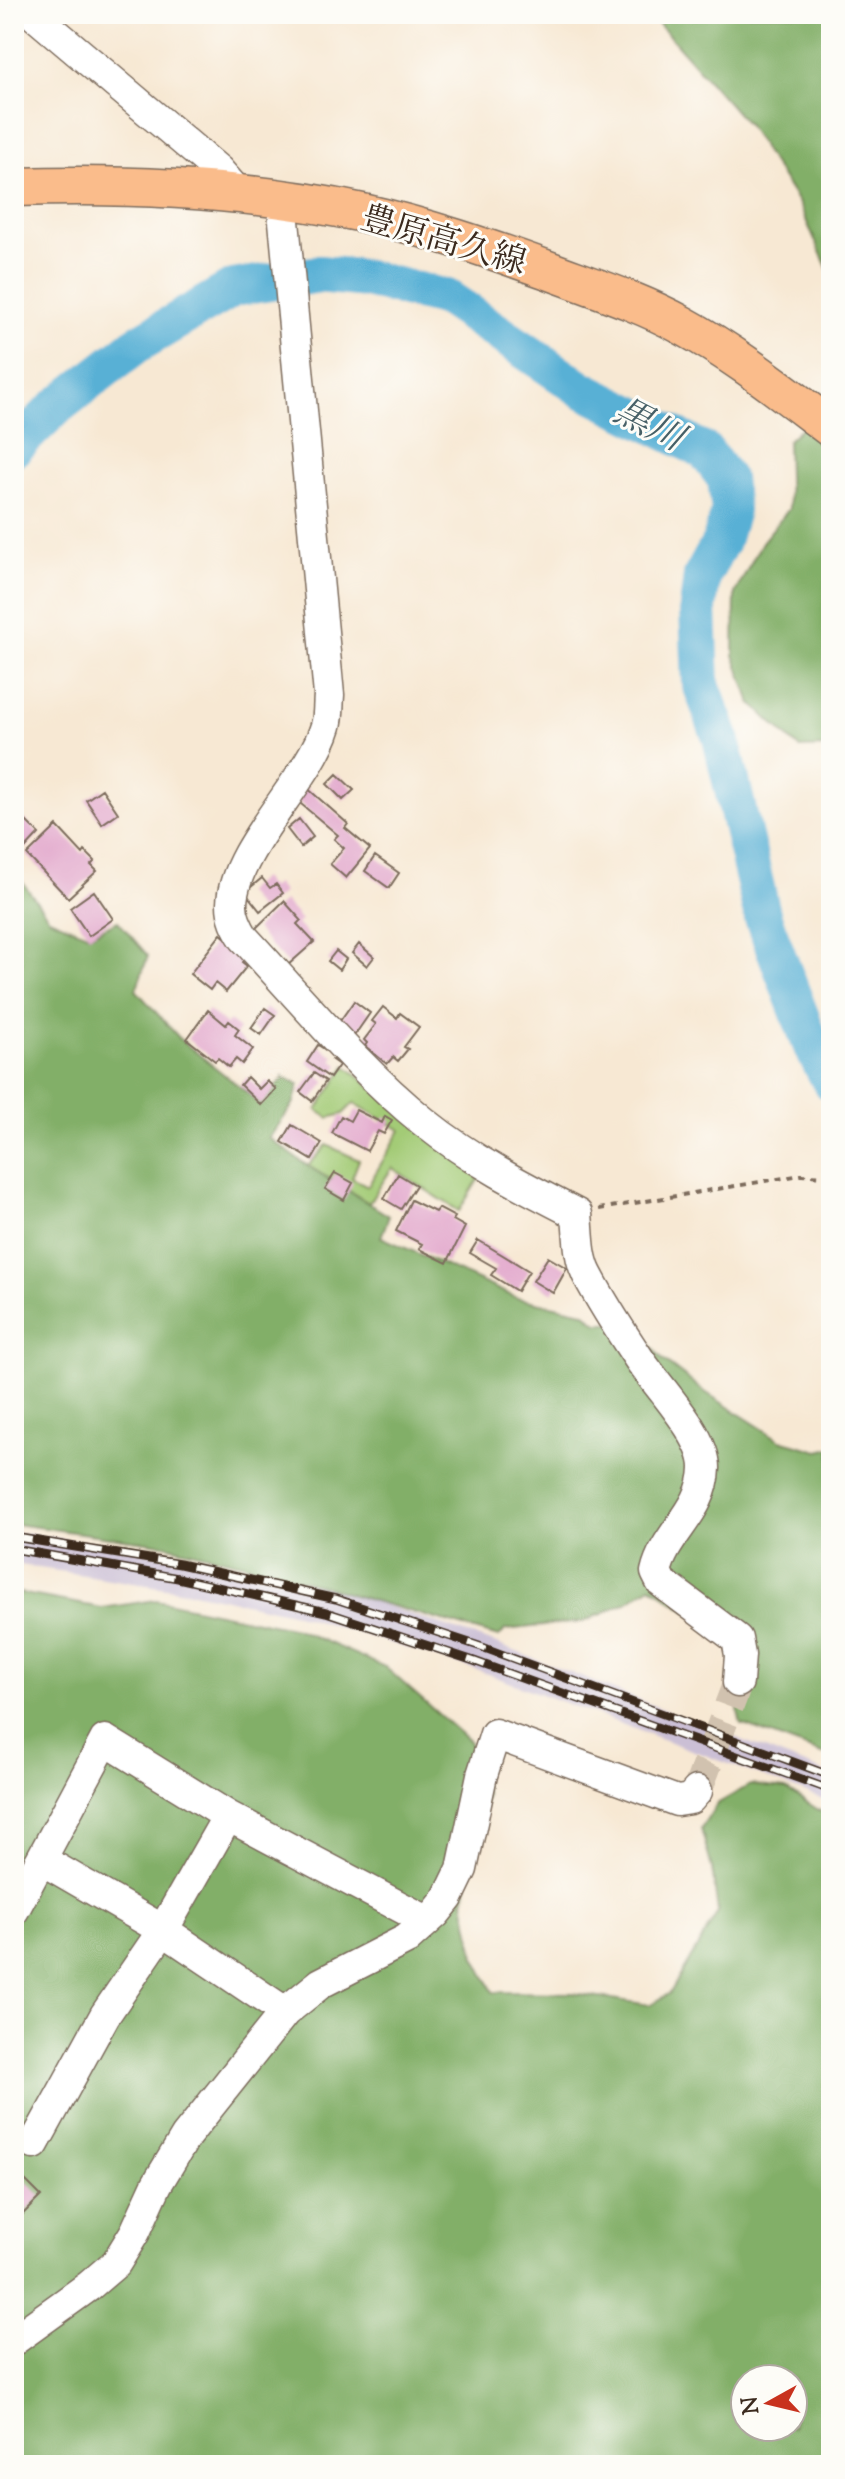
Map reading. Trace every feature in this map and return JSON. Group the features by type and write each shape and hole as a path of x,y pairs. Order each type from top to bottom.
{"main road":[{"name":"豊原高久線","path":"14,187 158,186 240,195 363,213 452,236 624,298 681,325 746,365 831,428"}],"street":[{"path":"33,14 218,170 240,195"},
{"path":"282,200 329,695 326,725 315,750 236,882 232,900 235,923 244,938 377,1080 424,1122 476,1159 577,1214 581,1257 587,1273 637,1356 701,1447 705,1465 698,1502 660,1555 656,1572 661,1582 737,1639 740,1655 738,1682"},
{"path":"14,2340 116,2263 186,2136 285,2012 321,1983 407,1939 448,1898 462,1869 482,1775 495,1734 677,1801 690,1799 697,1791"},
{"path":"14,1910 105,1740 228,1816 427,1921"},
{"path":"34,2144 105,2015 163,1930 228,1816"},
{"path":"42,1860 163,1930 285,2012"}],"path":[{"path":"577,1214 801,1175 831,1176"}],"shaded area":[{"path":"14,1532 114,1546 340,1590 494,1643 831,1775 831,1802 474,1669 296,1614 198,1593 14,1564"}],"green space":[{"path":"650,14 831,14 831,276 798,202 747,124"},
{"path":"803,426 831,455 831,747 799,748 751,703 734,655 735,593 762,542 789,509 787,441"},
{"path":"14,871 49,918 89,935 118,921 148,956 136,990 182,1041 260,1103 284,1078 299,1084 293,1105 269,1138 389,1216 381,1237 517,1298 584,1312 597,1323 631,1322 663,1360 702,1390 780,1440 819,1451 831,1448 831,1757 741,1724 738,1712 748,1652 651,1586 627,1602 586,1621 505,1630 499,1637 253,1566 161,1544 14,1524"},
{"path":"346,1066 481,1175 459,1211 392,1168 369,1203 308,1166 327,1145 359,1160 352,1178 368,1186 401,1130 354,1103 343,1114 329,1118 317,1110"},
{"path":"14,1592 102,1608 156,1600 296,1629 385,1667 470,1742 486,1794 464,1901 475,1957 493,1992 573,1993 650,2005 670,1993 718,1912 712,1868 701,1829 717,1804 750,1785 786,1789 831,1818 831,2465 14,2465"}],"building":[{"path":"337,774 354,790 343,800 327,784"},
{"path":"306,787 348,824 345,828 370,849 346,878 330,864 344,848 334,839 338,835 295,799"},
{"path":"102,789 118,813 102,824 86,800"},
{"path":"24,819 39,834 24,850 14,840 14,830"},
{"path":"299,819 313,837 301,847 287,829"},
{"path":"57,826 83,854 85,851 95,861 91,865 97,871 68,898 27,855"},
{"path":"375,856 399,873 389,888 365,871"},
{"path":"262,878 270,888 276,884 283,893 260,911 245,892"},
{"path":"94,891 113,919 89,936 70,908"},
{"path":"284,901 301,920 297,924 314,942 288,965 255,929"},
{"path":"221,934 247,955 242,962 247,966 226,992 215,983 210,990 190,974"},
{"path":"359,944 374,957 367,966 352,953"},
{"path":"336,951 346,959 339,970 328,961"},
{"path":"354,1001 370,1013 352,1039 335,1028"},
{"path":"383,1007 397,1018 400,1013 419,1027 398,1061 393,1057 387,1064 365,1046 367,1043 364,1040 376,1024 372,1021"},
{"path":"265,1008 275,1015 261,1035 251,1028"},
{"path":"208,1010 226,1025 229,1021 239,1029 235,1035 253,1049 242,1064 236,1059 229,1067 218,1058 215,1061 187,1039"},
{"path":"318,1045 335,1056 332,1060 339,1065 330,1078 307,1062"},
{"path":"314,1073 326,1081 312,1101 300,1092"},
{"path":"247,1077 259,1089 267,1081 276,1089 261,1105 240,1085"},
{"path":"356,1110 382,1123 385,1116 392,1120 384,1134 378,1131 367,1151 332,1133 341,1116 350,1121"},
{"path":"292,1125 322,1143 312,1160 282,1142"},
{"path":"335,1173 353,1183 344,1200 325,1189"},
{"path":"398,1174 416,1185 401,1209 384,1199"},
{"path":"411,1200 435,1212 438,1208 455,1217 453,1220 465,1227 447,1263 419,1249 422,1244 396,1231"},
{"path":"478,1240 529,1271 517,1291 491,1275 496,1268 470,1253"},
{"path":"548,1257 567,1268 553,1293 533,1281"},
{"path":"14,2169 41,2196 19,2218 14,2213"}],"waterway":[{"name":"黒川","path":"14,448 54,409 136,345 233,288 319,274 367,279 447,298 582,389 705,451 726,479 730,510 721,541 702,576 698,608 701,684 721,738 763,918 812,1047 831,1082"}],"tunnel":[{"path":"697,1791 738,1682"}],"railway":[{"path":"14,1537 180,1564 336,1599 482,1647 831,1776"},
{"path":"14,1549 178,1578 326,1612 474,1661 831,1790"}]}
